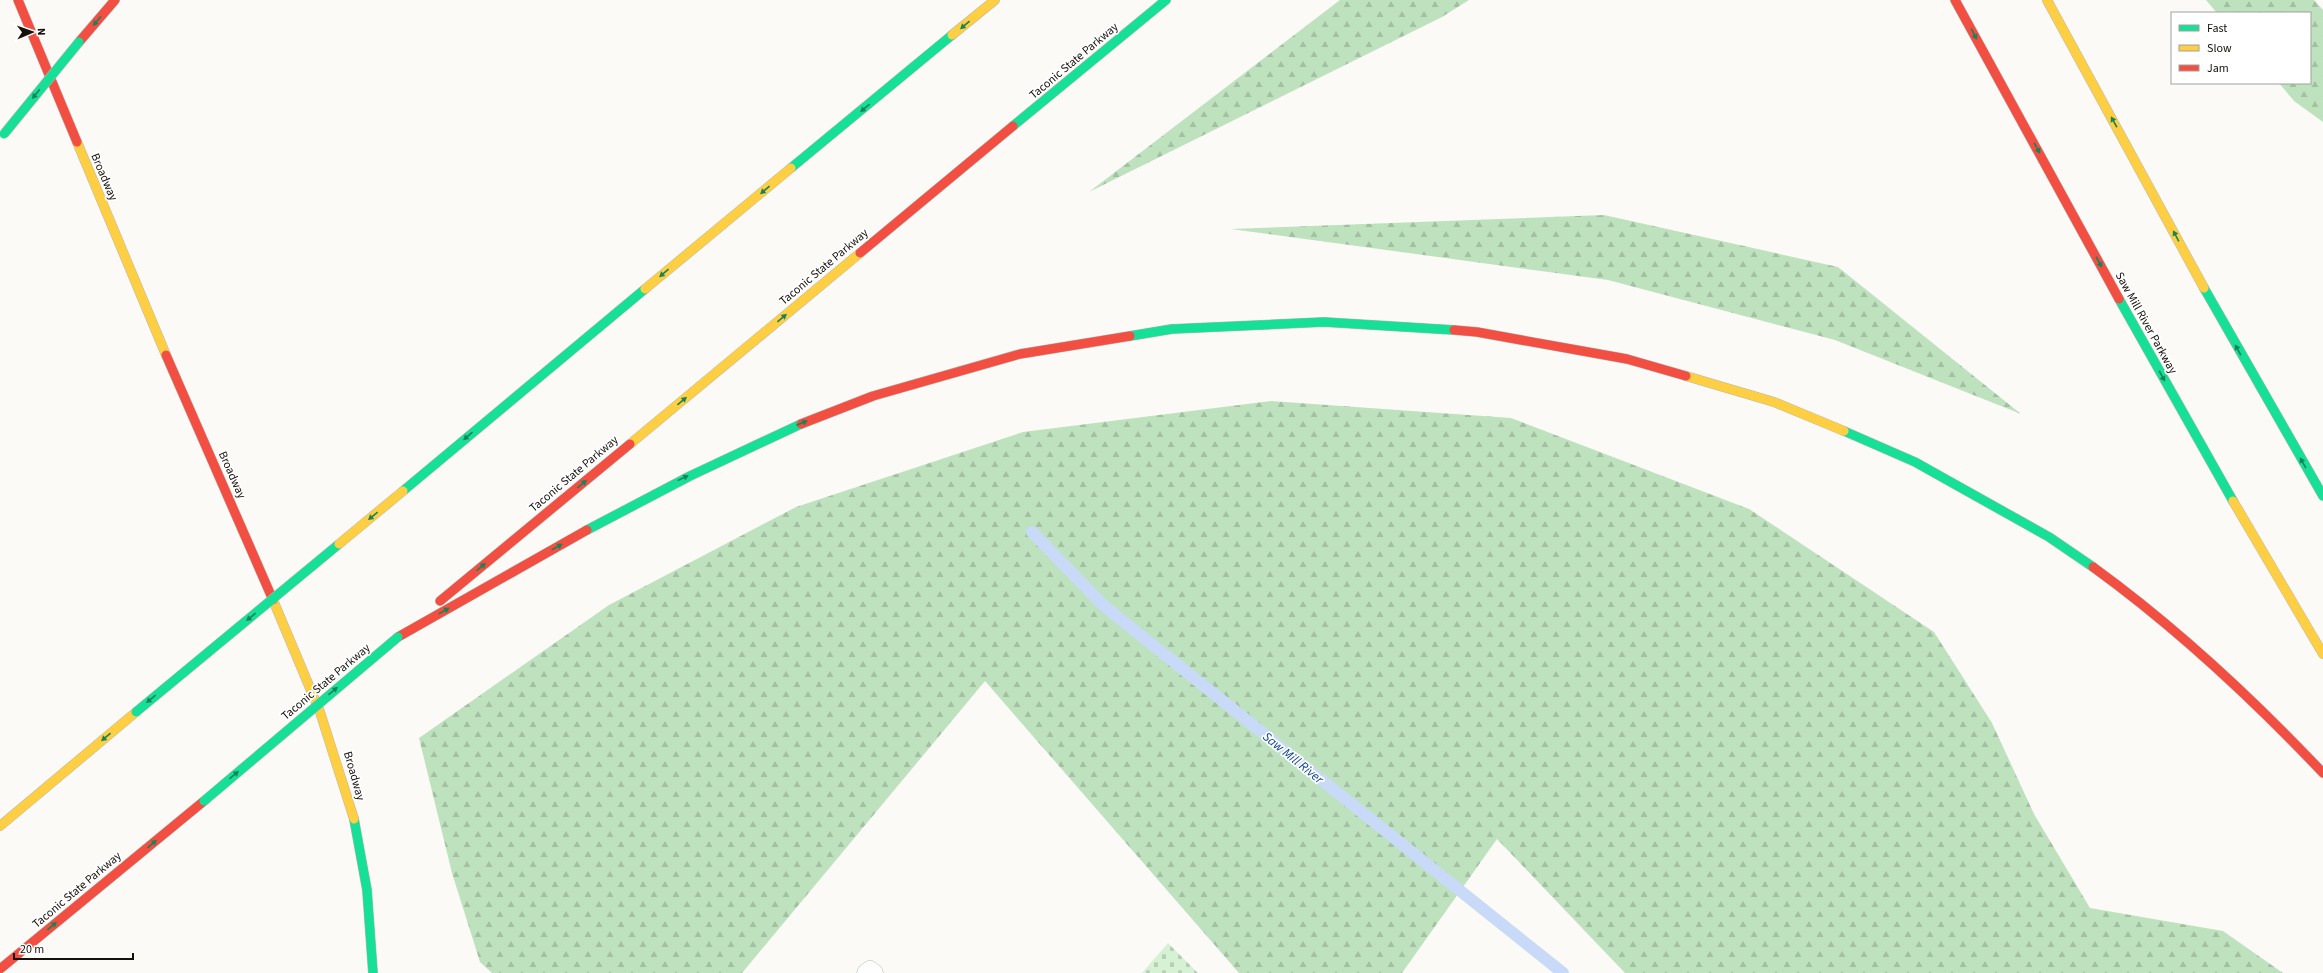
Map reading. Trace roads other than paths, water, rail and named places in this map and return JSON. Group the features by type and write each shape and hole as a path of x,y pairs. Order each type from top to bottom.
{"main road":[{"name":"Broadway","path":"18,0 103,205 304,671 325,726 342,775 359,841 370,915 373,973"},
{"path":"2,137 115,0"},
{"path":"0,826 497,411 996,0"},
{"name":"Taconic State Parkway","path":"0,969 204,801 398,636 1166,0"},
{"name":"Saw Mill River Parkway","path":"1955,0 2182,412 2323,654"},
{"path":"2048,0 2213,304 2323,496"},
{"path":"398,636 666,486 736,452 805,422 875,395 944,373 1089,340 1164,330 1229,324 1299,322 1382,323 1521,337 1597,351 1670,368 1729,386 1799,411 1927,467 2051,538 2166,623 2231,679 2284,730 2323,773"}],"waterway":[{"name":"Saw Mill River","path":"1032,532 1104,606 1563,973"}]}
